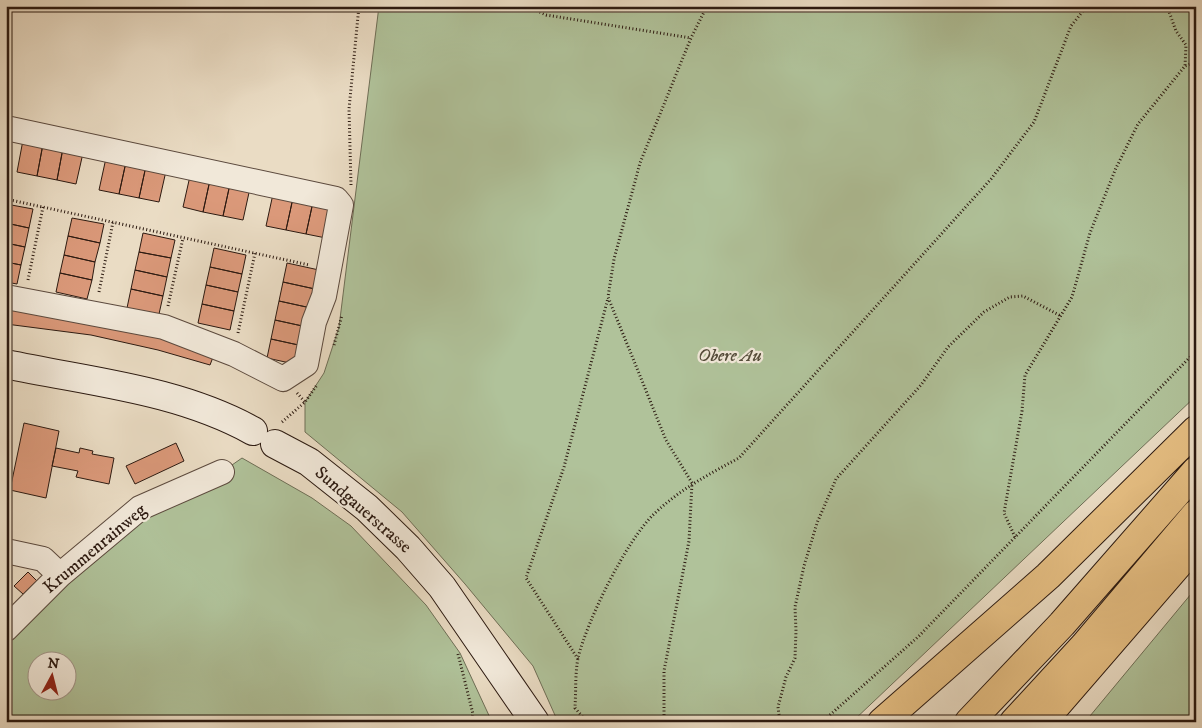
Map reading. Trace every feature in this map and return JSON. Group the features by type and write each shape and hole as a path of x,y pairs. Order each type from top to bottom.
{"highway":[{"path":"882,722 1048,576 1196,430"},
{"path":"969,722 1062,624 1196,471"},
{"path":"1014,722 1084,646 1196,514"},
{"path":"1042,722 1196,544"}],"main road":[{"name":"Sundgauerstrasse","path":"6,364 87,382"},
{"name":"Sundgauerstrasse","path":"6,373 154,392 201,408 309,462 367,508 408,548 442,587 535,722"},
{"name":"Sundgauerstrasse","path":"442,587 516,722"}],"street":[{"path":"6,128 336,199 341,205 324,296 314,322 306,364 282,379 234,354 164,327 15,298"},
{"name":"Krummenrainweg","path":"6,629 60,576 140,508 222,472"},
{"path":"6,551 43,559 60,576"}],"path":[{"path":"352,192 348,109 359,6"},
{"path":"527,6 546,16 691,38"},
{"path":"578,659 526,578 564,466 608,297 614,259 640,162 691,38 707,6"},
{"path":"1082,6 1083,12"},
{"path":"587,722 575,708 578,659 596,611 622,559 652,516 692,483 739,458 991,179 1034,122 1071,26 1087,6"},
{"path":"1167,6 1176,31 1186,45 1186,66"},
{"path":"1015,537 1004,513 1022,411 1025,376 1072,297 1090,233 1116,168 1138,124 1186,66 1196,62"},
{"path":"6,199 329,269"},
{"path":"15,298 43,207"},
{"path":"94,312 113,222"},
{"path":"164,327 183,238"},
{"path":"234,354 255,253"},
{"path":"780,722 778,706 786,677 795,658 795,606 804,566 817,523 836,479 921,385 948,347 984,312 1010,297 1022,296 1061,316"},
{"path":"608,297 666,440 692,483 689,541 664,672 664,722"},
{"path":"822,722 919,636 1196,351"},
{"path":"299,395 305,402"},
{"path":"456,647 472,714 471,722"}],"green space":[{"name":"Obere Au","path":"379,6 1196,6 1196,396 852,722 558,722 533,666 465,584 402,512 305,432 305,402 324,373 339,327"},
{"path":"242,458 312,498 351,526 426,605 460,653 492,722 6,722 6,629 140,508 222,472"},
{"path":"1196,588 1196,722 1085,722"}],"building":[{"path":"23,140 43,144 37,176 17,172"},
{"path":"43,144 63,148 57,180 37,176"},
{"path":"63,148 83,153 76,184 57,180"},
{"path":"106,158 126,162 119,194 99,190"},
{"path":"126,162 146,166 139,198 119,194"},
{"path":"146,166 166,171 159,202 139,198"},
{"path":"190,176 210,180 203,212 183,207"},
{"path":"210,180 230,184 223,216 203,212"},
{"path":"230,184 250,188 243,220 223,216"},
{"path":"273,194 293,198 286,230 266,226"},
{"path":"293,198 313,202 306,234 286,230"},
{"path":"313,202 333,206 326,238 306,234"},
{"path":"6,204 33,209 29,228 6,223"},
{"path":"72,218 104,224 100,243 68,236"},
{"path":"6,223 29,228 25,247 6,243"},
{"path":"143,233 175,240 171,258 139,252"},
{"path":"68,236 100,243 95,262 64,255"},
{"path":"6,243 25,247 21,265 6,262"},
{"path":"214,248 246,255 242,274 210,267"},
{"path":"139,252 171,258 167,277 135,270"},
{"path":"64,255 95,262 92,280 60,273"},
{"path":"6,262 21,265 17,284 6,282"},
{"path":"287,263 319,270 315,289 283,282"},
{"path":"210,267 242,274 238,292 206,285"},
{"path":"135,270 167,277 163,296 131,289"},
{"path":"60,273 92,280 87,299 56,292"},
{"path":"283,282 315,289 311,308 279,301"},
{"path":"206,285 238,292 234,311 202,304"},
{"path":"131,289 163,296 159,314 127,308"},
{"path":"279,301 311,308 307,327 275,320"},
{"path":"202,304 234,311 230,330 198,323"},
{"path":"6,306 96,320 215,352 210,365 158,350 91,335 6,324"},
{"path":"275,320 307,327 303,346 271,339"},
{"path":"271,339 303,346 299,365 267,358"},
{"path":"24,423 59,431 46,498 10,490"},
{"path":"176,443 184,461 135,484 126,466"},
{"path":"56,448 79,453 80,448 93,451 92,454 114,458 109,484 76,477 78,471 52,466"},
{"path":"28,572 37,581 23,594 14,586"}]}
